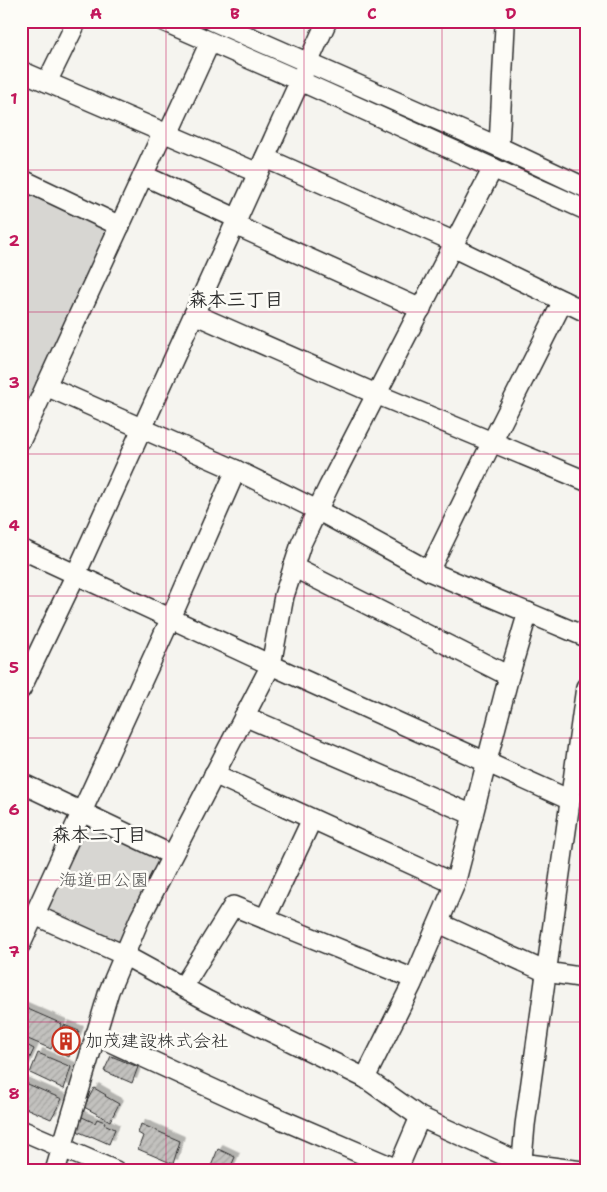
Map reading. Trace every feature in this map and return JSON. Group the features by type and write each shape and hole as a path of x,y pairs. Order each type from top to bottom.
{"street":[{"path":"46,82 77,21"},
{"path":"163,21 586,210"},
{"path":"213,21 499,147 586,188"},
{"path":"21,689 143,428 327,21"},
{"path":"499,147 504,21"},
{"path":"21,440 143,175 210,42"},
{"path":"21,71 165,133 262,166 454,244 586,312"},
{"path":"56,1171 109,991 140,918 271,665 284,596 301,544 492,168"},
{"path":"143,175 236,222 420,309"},
{"path":"21,179 120,226"},
{"path":"428,571 563,301"},
{"path":"194,314 376,394 586,481"},
{"path":"46,386 236,470 317,510 428,571 586,637"},
{"path":"21,944 172,618 236,470"},
{"path":"21,549 271,665 570,800"},
{"path":"293,567 509,676"},
{"path":"365,1078 414,979 455,884 509,676 528,612"},
{"path":"521,1167 525,1125 586,687"},
{"path":"244,716 473,815"},
{"path":"214,774 455,884"},
{"path":"21,783 172,855"},
{"path":"265,918 312,819"},
{"path":"183,987 233,906 414,979"},
{"path":"35,915 124,955 208,1001 365,1078 420,1117 521,1167 582,1171"},
{"path":"439,922 546,972 586,978"},
{"path":"95,1035 250,1106 397,1170 420,1117"},
{"path":"21,1130 116,1171"}],"green space":[{"path":"21,179 120,226 21,427"},
{"name":"海道田公園","path":"82,817 164,858 120,948 41,912"}],"building":[{"path":"21,1006 62,1024 51,1049 21,1036"},
{"name":"加茂建設株式会社","path":"64,1025 79,1031 69,1057 54,1050"},
{"path":"21,1042 34,1049 21,1077"},
{"path":"38,1053 71,1067 64,1089 30,1073"},
{"path":"111,1056 138,1067 132,1083 104,1071"},
{"path":"21,1081 62,1099 51,1119 21,1106"},
{"path":"94,1088 119,1104 110,1121 84,1107"},
{"path":"80,1116 95,1123 97,1119 115,1129 109,1144 79,1132 76,1127"},
{"path":"141,1124 180,1141 173,1164 138,1149 143,1136 138,1133"},
{"path":"218,1149 235,1157 229,1171 209,1171"}],"place":[{"name":"加茂建設株式会社","path":"66,1041"}],"district":[{"name":"森本三丁目","path":"236,299"},
{"name":"森本二丁目","path":"99,834"}]}
